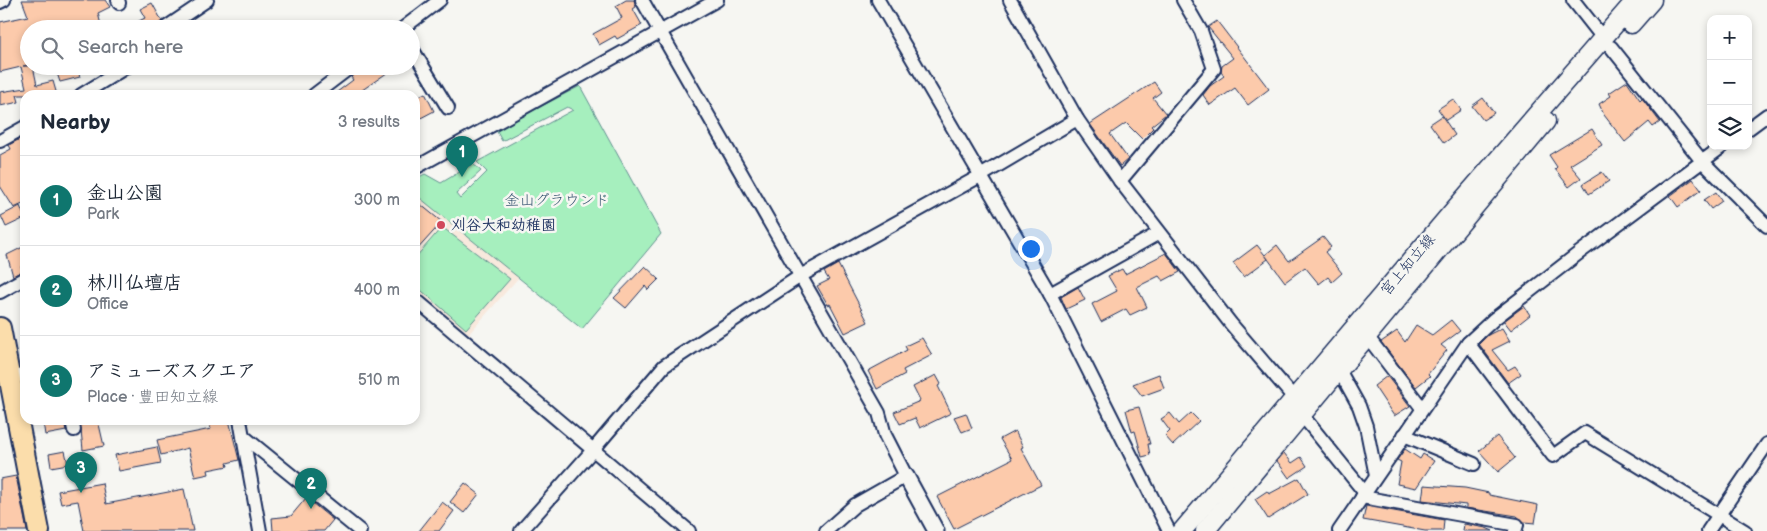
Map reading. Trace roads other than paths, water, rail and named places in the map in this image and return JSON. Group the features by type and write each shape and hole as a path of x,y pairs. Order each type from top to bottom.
{"main road":[{"name":"宮上知立線","path":"1182,531 1298,407 1339,370 1537,132 1607,43 1636,0"},
{"name":"宮上知立線","path":"1205,531 1298,407 1459,204 1607,43 1652,0"},
{"path":"0,328 18,376 20,390"},
{"path":"25,425 40,531"}],"street":[{"path":"0,2 4,0"},
{"path":"177,20 207,0"},
{"path":"414,20 440,0"},
{"path":"642,0 802,275 878,413 885,436 936,531"},
{"path":"420,165 717,0"},
{"path":"878,0 1050,294 1169,531"},
{"path":"1010,0 1077,119 1120,181 1159,233 1298,407 1364,495 1517,526 1515,531"},
{"path":"1120,181 1214,69 1201,32 1183,0"},
{"path":"1573,0 1702,161 1767,226"},
{"path":"420,62 448,108"},
{"path":"89,90 113,75"},
{"path":"321,90 340,75"},
{"path":"1752,125 1767,116"},
{"path":"521,531 664,366 802,275 982,175 1077,119"},
{"path":"0,141 20,130"},
{"path":"1339,531 1468,343 1494,319 1717,150"},
{"path":"1050,294 1159,233"},
{"path":"0,292 20,281"},
{"path":"420,303 689,531"},
{"path":"1367,336 1422,408"},
{"path":"1468,343 1553,456 1585,433 1745,531"},
{"path":"1339,370 1359,406 1366,426 1376,476"},
{"path":"241,425 260,531"},
{"path":"1404,435 1474,464"},
{"path":"243,436 360,531"},
{"path":"1708,531 1767,444"},
{"path":"826,531 855,505 906,476"}],"place":[{"name":"金山公園","path":"462,177"},
{"name":"刈谷大和幼稚園","path":"441,225"},
{"name":"アミューズスクエア","path":"81,493"},
{"name":"林川仏壇店","path":"311,509"}],"park label":[{"name":"金山グラウンド","path":"557,200"}]}
